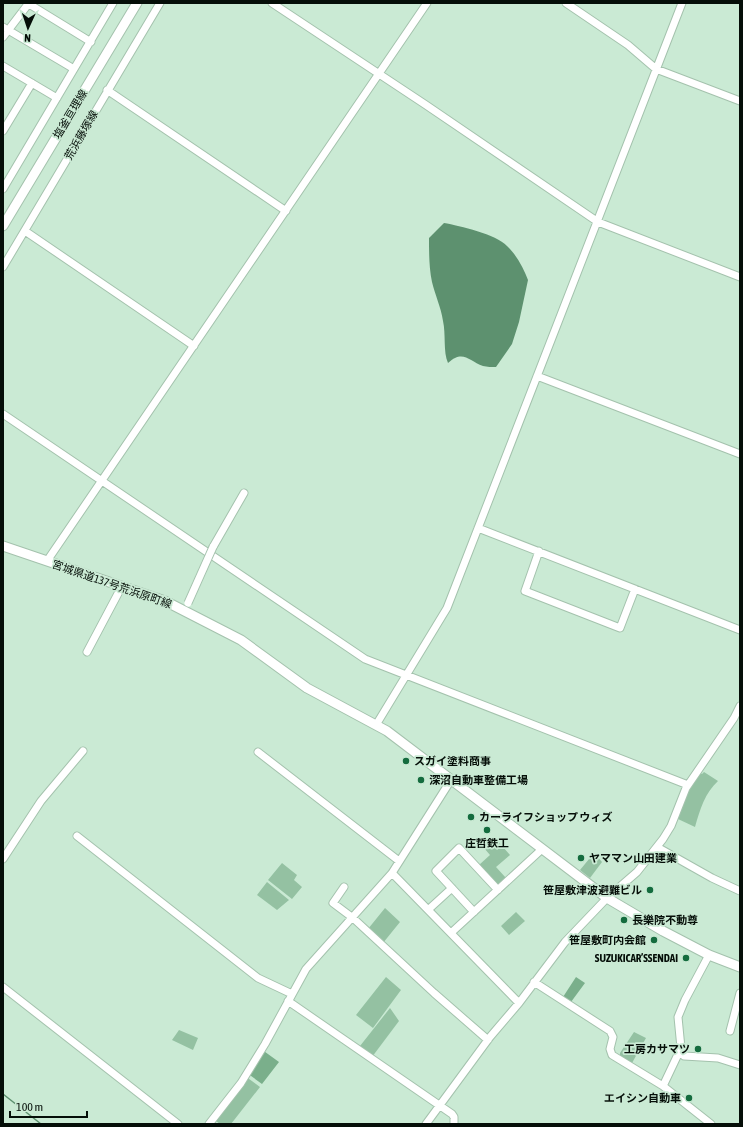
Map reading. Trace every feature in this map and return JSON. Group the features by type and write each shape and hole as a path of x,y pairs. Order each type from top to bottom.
{"main road":[{"name":"塩釜亘理線","path":"3,226 137,3"},
{"name":"宮城県道137号荒浜原町線","path":"3,546 186,607 254,648 308,688 387,731 541,850 607,898 663,932 709,955 740,967"}],"street":[{"path":"3,37 6,29 29,3 91,42"},
{"path":"4,184 91,42 113,3"},
{"name":"荒浜藤塚線","path":"3,267 160,3"},
{"path":"272,3 426,105 598,222 740,277"},
{"path":"47,561 427,3"},
{"path":"566,3 628,45 656,69 740,101"},
{"path":"376,725 447,608 682,3"},
{"path":"6,29 74,69"},
{"path":"3,66 57,98"},
{"path":"3,131 32,83"},
{"path":"107,90 286,211"},
{"path":"25,231 194,346"},
{"path":"537,376 740,454"},
{"path":"3,414 365,659 688,785"},
{"path":"186,607 213,547 244,493"},
{"path":"478,528 740,630"},
{"path":"539,552 525,591 620,628 635,589"},
{"path":"88,652 122,586"},
{"path":"426,1124 441,1106 487,1042 519,1003 565,942 607,898 637,872 657,847 671,826 678,804 688,785 734,718 740,706"},
{"path":"3,859 41,801 83,750"},
{"path":"258,752 398,861"},
{"path":"209,1124 241,1083 300,978 312,961 392,874 398,861 451,780"},
{"path":"77,836 258,978 290,998 441,1106 454,1117 454,1124"},
{"path":"657,847 712,878 740,891"},
{"path":"474,912 436,871 459,848 498,890"},
{"path":"452,932 541,850"},
{"path":"392,874 452,932 519,1003"},
{"path":"344,887 333,903 353,918 487,1042"},
{"path":"429,909 452,888"},
{"path":"663,1086 681,1048 678,1017 685,1000 709,955"},
{"path":"534,982 610,1031 614,1037 610,1049 612,1055 663,1086 711,1124"},
{"path":"3,987 178,1124"},
{"path":"730,1031 740,993"},
{"path":"680,1052 684,1056 718,1058 740,1065"}],"shaded area":[{"path":"444,223 477,231 502,242 517,257 528,280 519,322 512,344 496,367 483,366 462,356 453,359 448,363 446,359 443,321 432,282 429,254 429,238"},
{"path":"704,772 718,781 706,796 695,827 678,819 684,799 700,773 702,774"},
{"path":"495,838 510,855 496,867 506,878 500,885 497,885 479,865 490,855 484,848"},
{"path":"594,853 602,862 590,878 580,870"},
{"path":"282,863 297,875 294,880 302,887 292,899 268,880"},
{"path":"267,882 289,900 277,910 257,895"},
{"path":"385,908 400,922 383,943 368,929"},
{"path":"516,912 525,921 509,935 501,926"},
{"path":"386,977 401,990 373,1028 356,1015"},
{"path":"576,977 585,983 571,1002 563,997"},
{"path":"390,1008 399,1021 372,1057 360,1048 360,1046"},
{"path":"179,1030 198,1038 193,1050 172,1040"},
{"path":"634,1032 646,1038 632,1063 620,1056 620,1053"},
{"path":"261,1049 279,1062 262,1084 247,1073"},
{"path":"245,1076 260,1087 231,1124 220,1124 212,1118"}],"waterway":[{"path":"3,1094 41,1124"}],"place":[{"name":"スガイ塗料商事","path":"406,761"},
{"name":"深沼自動車整備工場","path":"421,780"},
{"name":"カーライフショップ ウィズ","path":"471,817"},
{"name":"庄哲鉄工","path":"487,830"},
{"name":"ヤママン山田建業","path":"581,858"},
{"name":"笹屋敷津波避難ビル","path":"650,890"},
{"name":"長樂院不動尊","path":"624,920"},
{"name":"笹屋敷町内会館","path":"654,940"},
{"name":"SUZUKICAR’SSENDAI","path":"686,958"},
{"name":"工房カサマツ","path":"698,1049"},
{"name":"エイシン自動車","path":"689,1098"}]}
